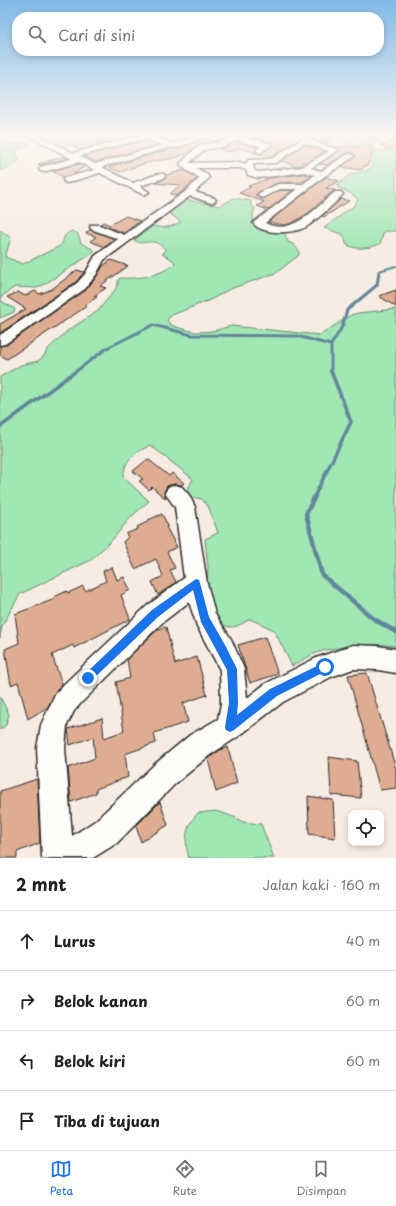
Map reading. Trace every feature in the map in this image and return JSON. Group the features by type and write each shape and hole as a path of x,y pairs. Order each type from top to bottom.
{"street":[{"path":"67,180 83,174"},
{"path":"110,174 144,192"},
{"path":"0,341 81,286 90,275 99,258 189,193 205,178 198,174"},
{"path":"255,174 265,174"},
{"path":"319,200 302,225 295,228 286,230 272,228 258,223 322,174"},
{"path":"133,186 161,176"},
{"path":"262,195 272,188 282,185 306,187"},
{"path":"189,193 211,200"},
{"path":"298,193 319,200 338,194"},
{"path":"95,227 126,239"},
{"path":"175,493 185,507 196,583 205,618 232,669 234,703 230,727"},
{"path":"58,858 51,748 54,725 59,712 73,693 155,614 196,583"},
{"path":"65,858 106,832 165,774 200,744 230,727 274,693 325,667 353,657 378,658 396,661"}],"green space":[{"path":"396,174 396,231 384,231 380,244 367,248 354,248 346,244 345,238 342,234 324,228 355,205 358,199 350,193 337,187 349,175"},
{"path":"234,198 251,201 251,206 255,208 253,213 253,222 257,226 285,234 288,242 293,244 299,251 299,255 276,273 230,289 212,299 172,315 167,320 170,324 195,332 213,331 231,326 320,335 351,315 396,309 396,647 390,645 358,645 336,648 316,653 292,666 274,630 250,619 236,626 230,627 221,624 206,609 208,567 205,539 218,533 209,508 202,499 191,497 187,491 193,479 150,445 135,454 129,460 124,470 123,477 149,501 131,517 112,540 91,560 20,594 2,626 0,638 0,377 21,365 38,361 67,331 98,311 115,290 120,278 134,278 157,274 175,263 173,260 162,254 166,250 161,245 152,242 141,243 134,240 153,226 167,227 181,222 169,213 187,200 220,206"},
{"path":"0,230 11,238 5,257 23,264 60,246 66,234 72,231 78,234 81,243 94,250 93,253 43,285 37,288 15,287 1,297 1,301 15,309 14,312 0,318"},
{"path":"0,697 9,714 6,725 0,730"},
{"path":"216,811 234,817 243,822 261,824 274,858 189,858 186,840 190,823 198,813"}],"building":[{"path":"58,174 74,174 63,177"},
{"path":"191,174 197,178 177,196 170,194 180,185 155,183 164,179 166,175"},
{"path":"304,174 312,176 302,182 277,183 256,194 256,196 263,199 280,190 293,190 268,210 257,206 264,202 239,193 251,187 248,186 270,178"},
{"path":"326,177 339,181 326,188 335,190 311,211 294,222 285,225 268,222"},
{"path":"341,199 349,201 324,217 322,216"},
{"path":"126,216 140,221 124,233 100,224 103,222 110,225"},
{"path":"90,230 115,239 105,247 90,241 96,237 86,233"},
{"path":"111,260 128,266 100,286 106,288 94,296 97,297 85,305 87,306 7,359 0,355 0,346 6,345 86,290 103,266"},
{"path":"77,270 84,272 76,282 0,333 0,324 26,309 7,297 18,292 25,296 35,291 40,294 52,289"},
{"path":"396,290 396,307 379,296"},
{"path":"148,459 169,476 172,473 184,483 182,485 175,484 167,486 164,492 166,499 152,487 149,490 139,481 143,479 133,471"},
{"path":"162,514 168,526 166,527 177,547 167,552 175,568 170,570 176,582 158,595 152,582 163,576 156,559 135,569 123,542 128,537 126,534 138,529 137,527 149,521 148,520"},
{"path":"112,567 117,580 124,577 130,590 121,595 130,619 74,648 73,645 52,655 62,684 55,692 48,707 28,719 18,682 11,685 5,649 19,643 15,614 55,599 54,597 67,591 68,593 83,586 85,591 106,581 103,571"},
{"path":"166,627 175,664 197,657 207,695 183,703 188,722 154,733 156,743 125,754 128,777 96,789 96,793 71,802 68,768 95,758 93,737 70,745 68,729 102,718 104,738 124,731 116,682 130,678 127,659 158,629"},
{"path":"265,637 278,674 250,683 238,645"},
{"path":"367,673 396,769 396,788 380,790 348,675"},
{"path":"228,747 237,783 216,792 208,759 220,750"},
{"path":"329,757 357,761 361,798 331,795"},
{"path":"37,779 40,843 17,852 17,858 0,858 0,791"},
{"path":"308,796 333,800 335,838 309,834"},
{"path":"160,802 168,825 141,842 136,826"}],"waterway":[{"path":"379,272 396,266"},
{"path":"331,345 342,327 347,310 377,285 379,272"},
{"path":"75,372 107,348 153,325 192,335 297,336 331,345"},
{"path":"331,345 331,371"},
{"path":"0,427 76,371"},
{"path":"314,497 351,422 331,371"},
{"path":"315,496 306,514 322,575 374,619 396,632"}],"route":[{"path":"88,678 163,606 196,583 205,618 232,669 234,703 230,727 274,693 325,667"}]}
